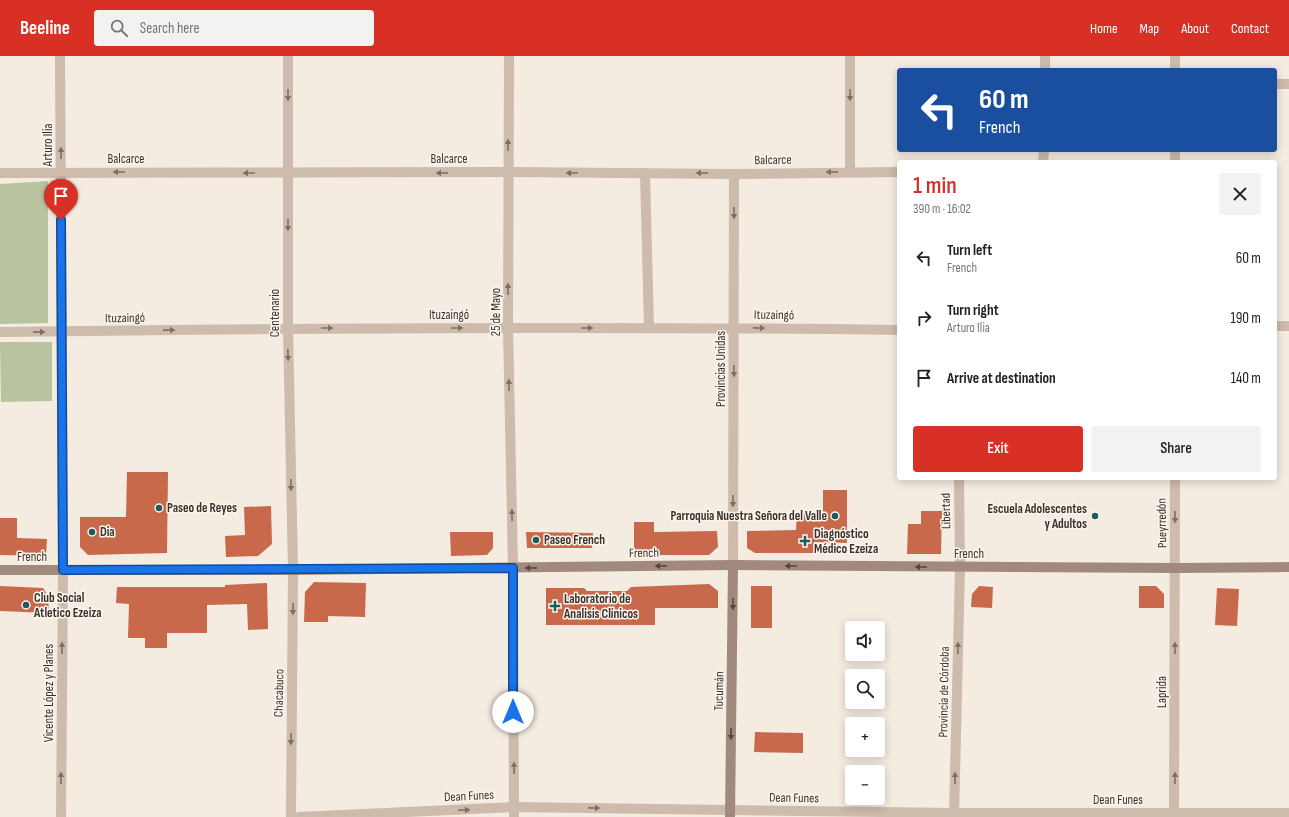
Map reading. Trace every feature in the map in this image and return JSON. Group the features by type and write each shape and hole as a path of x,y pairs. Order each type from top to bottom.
{"street":[{"name":"Arturo Ilia","path":"60,56 63,570"},
{"name":"Centenario","path":"288,56 288,328 293,570"},
{"name":"25 de Mayo","path":"509,56 508,328 513,568 514,812"},
{"path":"850,56 850,172"},
{"path":"1045,56 1045,68"},
{"path":"1175,56 1175,68"},
{"path":"1277,84 1289,84"},
{"name":"Balcarce","path":"0,173 508,172 734,174 897,172"},
{"path":"645,173 649,328"},
{"name":"Provincias Unidas","path":"733,565 734,174"},
{"path":"1277,326 1289,326"},
{"name":"Ituzaingó","path":"0,332 288,328 734,328 897,330"},
{"name":"Libertad","path":"959,480 960,567"},
{"name":"Pueyrredón","path":"1175,480 1176,568"},
{"name":"French","path":"0,570 293,570 733,565 1176,568 1289,567"},
{"name":"Tucumán","path":"730,814 733,565"},
{"name":"Provincia de Córdoba","path":"954,815 960,567"},
{"name":"Laprida","path":"1174,815 1176,568"},
{"name":"Vicente López y Planes","path":"61,817 63,570"},
{"name":"Chacabuco","path":"291,817 293,570"},
{"name":"Dean Funes","path":"299,817 514,812 954,815 1174,815 1289,813"}],"green space":[{"path":"48,181 48,323 0,324 0,184"},
{"path":"0,342 52,342 52,401 1,402"}],"building":[{"path":"127,472 168,472 167,553 88,555 80,547 80,517 126,517"},
{"path":"823,490 847,490 847,543 814,542 813,553 755,553 747,548 747,531 796,530 797,512 823,512"},
{"path":"271,506 272,544 258,556 226,557 225,536 245,535 244,507"},
{"path":"921,511 942,511 941,554 907,554 908,524 921,524"},
{"path":"0,518 17,518 17,538 47,539 46,556 0,555"},
{"path":"634,522 654,522 654,532 717,531 718,547 709,555 634,555"},
{"path":"450,532 493,532 493,548 487,555 451,556"},
{"path":"526,532 593,533 592,548 527,548"},
{"path":"314,582 366,583 365,617 328,616 328,622 304,622 305,592"},
{"path":"267,583 268,629 248,630 247,604 207,605 207,633 167,633 167,648 145,648 145,638 128,638 129,604 116,603 117,587 225,587 225,585"},
{"path":"709,584 718,591 718,608 655,608 655,625 546,625 546,588 584,588 587,591 627,591 631,587"},
{"name":"Club Social Atletico Ezeiza","path":"0,586 43,588 49,598 48,613 0,611"},
{"path":"751,586 772,586 772,628 751,628"},
{"path":"979,586 993,587 992,608 971,607 972,594"},
{"path":"1139,586 1156,586 1164,594 1164,608 1139,608"},
{"path":"1217,588 1239,589 1237,626 1215,625"},
{"path":"755,732 803,733 803,753 754,752"}],"place":[{"name":"Paseo de Reyes","path":"159,508"},
{"name":"Parroquia Nuestra Señora del Valle","path":"835,516"},
{"name":"Escuela Adolescentes y Adultos","path":"1095,516"},
{"name":"Dia","path":"92,532"},
{"name":"Paseo French","path":"536,540"},
{"name":"Diagnóstico Médico Ezeiza","path":"805,541"},
{"name":"Club Social Atletico Ezeiza","path":"26,605"},
{"name":"Laboratorio de Analisis Clínicos","path":"555,606"}],"route":[{"path":"61,220 63,570 513,568 513,712"}]}
